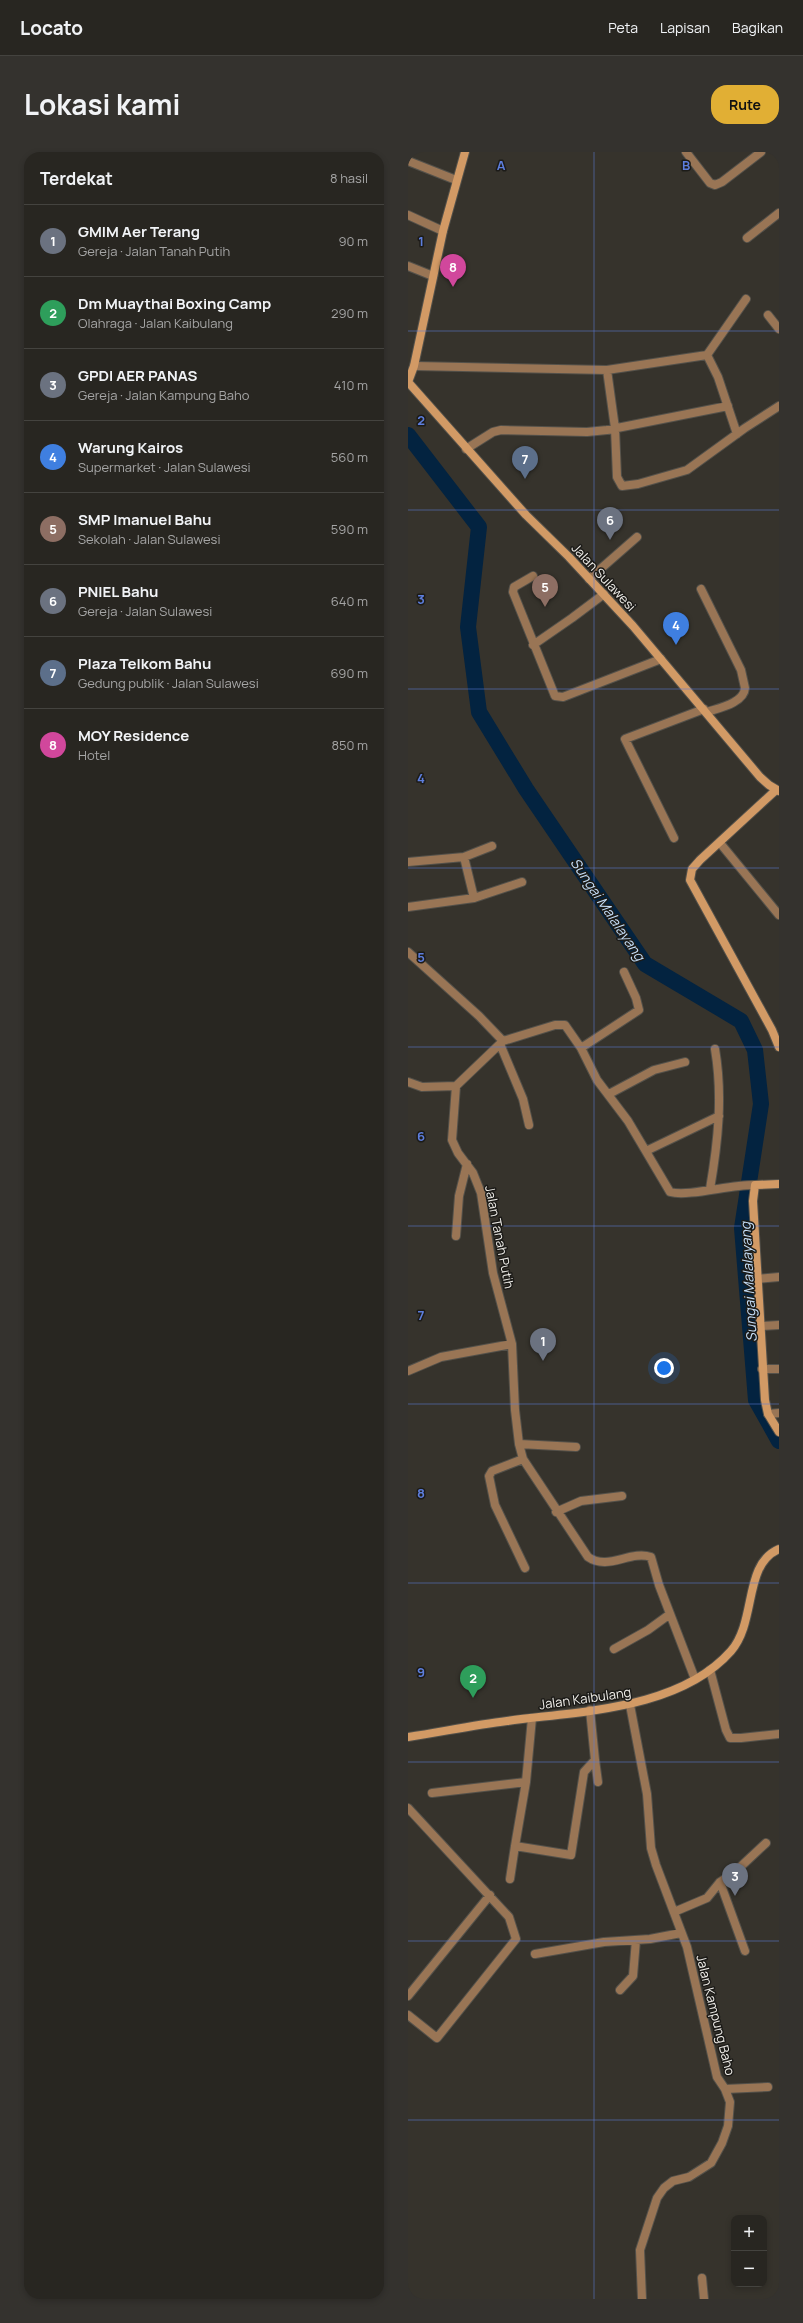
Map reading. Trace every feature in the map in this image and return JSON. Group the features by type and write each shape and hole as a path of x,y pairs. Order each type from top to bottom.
{"street":[{"path":"408,382 414,366 443,231 465,152"},
{"path":"686,152 710,183 715,185 722,182 761,152"},
{"path":"408,160 456,180"},
{"path":"747,238 779,213"},
{"path":"408,215 443,231"},
{"path":"408,266 433,276"},
{"path":"414,366 607,370 707,355 746,299"},
{"path":"768,315 779,329"},
{"path":"707,355 718,377 736,434"},
{"path":"607,370 615,428 617,477 622,486 652,481 687,470 736,434 779,406"},
{"name":"Jalan Sulawesi","path":"408,382 526,515 604,594 705,710 760,777 777,790"},
{"path":"466,449 493,432 501,430 587,432 728,406"},
{"path":"589,579 637,537"},
{"path":"533,576 514,587 513,592 533,645 555,696 558,697 661,659"},
{"path":"674,838 625,739 705,710 730,704 740,697 745,688 741,670 701,589"},
{"path":"533,645 604,594"},
{"path":"777,790 692,869 690,880 772,1030 779,1047"},
{"path":"720,843 779,915"},
{"path":"408,862 464,857 492,846"},
{"path":"464,857 474,898"},
{"path":"408,907 474,898 522,882"},
{"path":"408,952 502,1042 523,1099 530,1125"},
{"path":"581,1048 639,1010 636,998 624,972"},
{"path":"408,1082 422,1087 456,1086 502,1042 561,1024 565,1025 581,1048 597,1080 609,1094 646,1151 670,1192 686,1193 736,1185 779,1184"},
{"path":"710,1189 719,1116 716,1049"},
{"path":"609,1094 654,1070 685,1062"},
{"name":"Jalan Tanah Putih","path":"456,1086 452,1140 458,1153 477,1180 481,1193 493,1273 512,1344 519,1444 523,1459 580,1548 593,1561 609,1562 644,1555 651,1557 670,1614"},
{"path":"646,1151 719,1116"},
{"path":"456,1236 458,1196 467,1164"},
{"path":"754,1185 753,1201 764,1400 768,1414 779,1432"},
{"path":"757,1279 779,1277"},
{"path":"760,1326 779,1325"},
{"path":"408,1371 441,1357 512,1344"},
{"path":"762,1369 779,1369"},
{"path":"768,1414 779,1413"},
{"path":"519,1444 576,1447"},
{"path":"523,1459 492,1471 489,1476 495,1504 525,1568"},
{"path":"556,1512 581,1501 622,1496"},
{"name":"Jalan Kaibulang","path":"408,1737 630,1705 695,1679 710,1670 731,1651 743,1635 759,1568 764,1557 779,1548"},
{"path":"614,1649 648,1630 670,1614 695,1679"},
{"path":"710,1670 726,1730 730,1738 779,1734"},
{"name":"Jalan Kampung Baho","path":"630,1705 647,1794 651,1848 656,1866 687,1947 717,2077 725,2089 730,2102 728,2126 714,2158 704,2169 689,2177 673,2181 664,2188 657,2198 640,2250 642,2299"},
{"path":"590,1710 598,1782"},
{"path":"510,1879 526,1782 532,1718"},
{"path":"515,1846 571,1855 584,1772 595,1760"},
{"path":"432,1793 526,1782"},
{"path":"408,1808 509,1917 516,1939 437,2038 408,2015"},
{"path":"674,1912 703,1900 720,1882 766,1843"},
{"path":"720,1882 745,1951"},
{"path":"408,1996 490,1896"},
{"path":"535,1954 604,1942 636,1940 681,1933"},
{"path":"620,1990 633,1976 636,1940"},
{"path":"725,2089 768,2087"},
{"path":"702,2278 704,2299"}],"waterway":[{"name":"Sungai Malalayang","path":"408,435 479,527 468,627 479,712 526,789 645,964 741,1021 755,1050 761,1104 742,1228 756,1400 779,1441"}],"place":[{"name":"MOY Residence","path":"453,287"},
{"name":"Plaza Telkom Bahu","path":"525,479"},
{"name":"PNIEL Bahu","path":"610,540"},
{"name":"SMP Imanuel Bahu","path":"545,607"},
{"name":"Warung Kairos","path":"676,645"},
{"name":"GMIM Aer Terang","path":"543,1361"},
{"name":"Dm Muaythai Boxing Camp","path":"473,1698"},
{"name":"GPDI AER PANAS","path":"735,1896"}]}
